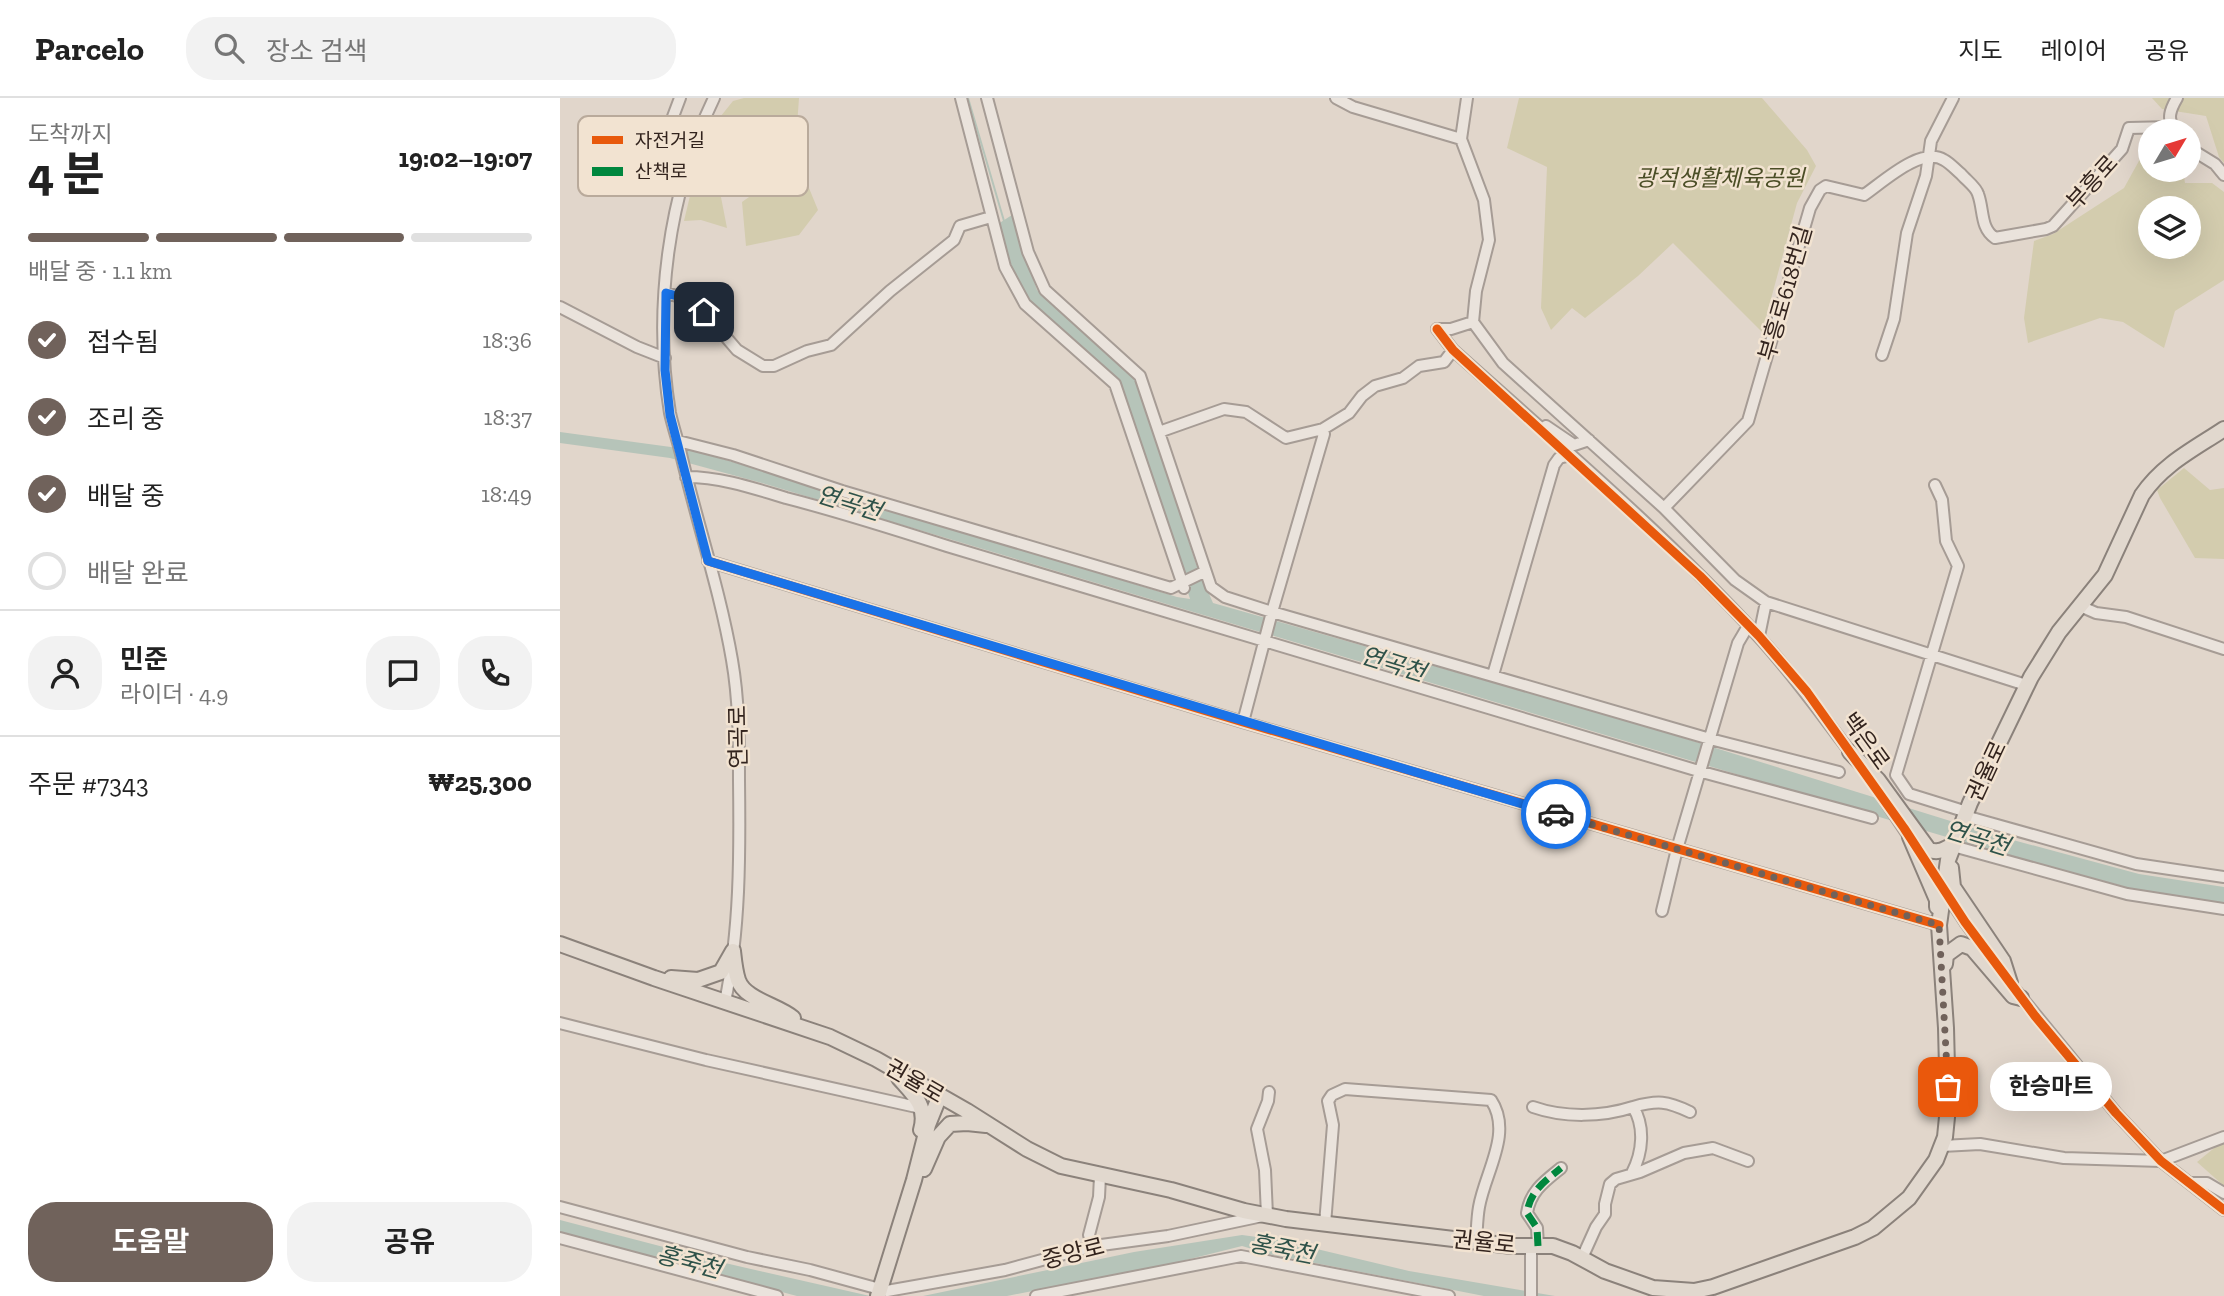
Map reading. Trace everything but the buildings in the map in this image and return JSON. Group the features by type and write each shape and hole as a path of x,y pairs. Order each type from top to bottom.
{"main road":[{"name":"권율로","path":"560,944 838,1041 940,1095 1060,1166 1152,1185 1267,1215 1325,1224 1558,1248 1605,1271 1653,1289 1695,1293 1855,1237 1873,1228 1900,1207 1919,1186 1942,1146 1948,1107 1945,1011 1937,924 1953,846 2026,685 2046,650 2109,568 2150,483 2168,466 2224,429"},
{"path":"1850,752 1875,782 1909,832 1937,900 1937,924"},
{"path":"1909,832 1929,850 1936,852 1953,846 1953,887 2003,961 2010,983"},
{"path":"1945,1011 1946,955 1961,944 1972,948 2012,996 2021,998"},
{"path":"654,978 698,980 708,977 721,972 733,951"},
{"path":"733,951 737,979 741,985 759,999 792,1016 797,1026"},
{"path":"892,1068 916,1096 921,1108 923,1121 915,1156 914,1180"},
{"path":"879,1292 928,1125 940,1095"},
{"path":"914,1180 922,1173 939,1137 950,1124 991,1126"}],"street":[{"path":"673,116 680,98"},
{"path":"707,116 714,98"},
{"path":"961,98 1005,267 1025,304 1115,384 1182,585"},
{"path":"987,98 1028,252 1045,290 1140,376 1211,587 1225,597 1272,612 1710,739 1839,772"},
{"path":"1336,98 1353,107 1461,139"},
{"path":"1467,98 1461,139 1484,200 1489,240 1476,291 1473,322 1503,363 1664,508 1735,580 1766,603 2026,685"},
{"path":"1882,355 1894,319 1907,233 1926,176 1931,141 1953,98"},
{"name":"부흥로","path":"2169,119 2171,108 2177,98"},
{"name":"부흥로","path":"1927,156 1943,159 1978,193 1983,220 1989,234 1995,238 2053,226 2122,149 2129,128 2138,128"},
{"path":"2202,155 2224,175"},
{"name":"부흥로618번길","path":"1664,508 1748,421 1810,208 1820,190 1826,186 1864,195 1889,176 1927,156"},
{"path":"681,196 673,233 666,293 665,358 670,415 678,441 733,455 842,491 1171,588 1204,572"},
{"path":"666,293 695,301 737,350 763,366 774,366 807,351 831,345 890,291 954,240 960,226 991,217"},
{"path":"560,307 637,347 665,358"},
{"name":"백은로","path":"1473,322 1451,329 1437,329 1453,350 1700,576 1759,636 1807,692 1850,752"},
{"path":"1159,432 1224,409 1245,412 1286,438 1323,429 1349,413 1362,396 1375,386 1404,377 1419,366 1444,362 1453,350"},
{"path":"1516,406 1574,445 1589,440"},
{"path":"1243,722 1324,434 1323,429"},
{"path":"1493,675 1554,465 1559,458 1572,457 1589,440"},
{"name":"연곡로","path":"678,441 724,620 737,690 739,849 733,951 726,1002"},
{"path":"686,477 727,481 845,514 1702,772 1872,818"},
{"path":"1935,485 1942,500 1946,541 1958,566 1896,775 1909,794 1966,814"},
{"path":"708,561 1243,722 1937,924"},
{"path":"1759,636 1766,603"},
{"path":"2080,606 2096,613 2126,617 2224,649"},
{"path":"1662,911 1677,849 1702,772 1738,643 1748,626"},
{"name":"권율로","path":"1966,814 2122,860 2224,877"},
{"path":"1909,832 1943,889 2021,998 2116,1113 2161,1161 2224,1210"},
{"path":"1953,846 2127,894 2224,909"},
{"path":"560,1023 706,1060 921,1108"},
{"path":"1325,1224 1333,1134 1328,1101 1332,1095 1345,1089 1364,1089 1401,1095 1425,1093 1491,1100 1499,1111 1498,1142 1479,1207 1476,1241"},
{"path":"1267,1215 1264,1162 1257,1129 1269,1092"},
{"path":"1533,1107 1553,1114 1585,1114 1619,1111 1656,1101 1670,1103 1690,1112"},
{"path":"1632,1173 1643,1133 1633,1107"},
{"path":"1942,1146 1980,1144 2064,1158 2161,1161 2224,1137"},
{"path":"1581,1258 1595,1227 1605,1214 1610,1184 1616,1179 1684,1153 1713,1147 1748,1161"},
{"path":"1531,1296 1537,1228 1527,1213 1530,1199 1540,1185 1561,1168"},
{"path":"1094,1246 1089,1235 1099,1197 1100,1176"},
{"path":"2191,1183 2207,1183 2224,1193"},
{"name":"중앙로","path":"560,1207 747,1257 810,1270 879,1292 1005,1270 1094,1246 1168,1236 1267,1215"},
{"path":"560,1238 704,1279 777,1296"},
{"path":"1036,1296 1241,1256 1449,1296"},
{"path":"1653,1289 1669,1296"}],"green space":[{"path":"744,98 799,98 798,116 721,116 733,101"},
{"name":"광적생활체육공원","path":"1519,98 1762,98 1807,150 1816,166 1797,203 1762,332 1673,243 1638,276 1585,318 1572,308 1551,330 1541,308 1547,167 1507,148"},
{"path":"2152,98 2224,98 2224,163 2219,157 2206,116 2162,109"},
{"path":"2138,163 2138,182 2212,183 2224,192 2224,280 2175,311 2164,348 2123,322 2100,318 2028,343 2024,318 2034,241 2053,234 2124,188"},
{"path":"808,186 818,210 799,235 746,246 742,202 751,196 808,196"},
{"path":"690,196 721,196 727,228 701,220 684,221"},
{"path":"2184,468 2210,490 2224,488 2224,559 2195,558 2160,498 2157,490"},
{"path":"2224,1140 2224,1186 2197,1162"}],"water":[{"name":"연곡천","path":"1012,215 1037,290 1138,382 1196,564 1213,603 1635,723 2002,837 2139,874 2224,887 2224,903 2133,889 1980,847 762,483 670,458 560,443 560,432 693,450 1190,599 1156,488 1120,385 1025,298 998,224"},
{"name":"홍죽천","path":"560,1220 725,1263 870,1296 797,1296 560,1233"},
{"name":"홍죽천","path":"1242,1235 1279,1240 1409,1271 1555,1296 1484,1296 1269,1254 1242,1246 1166,1265 1007,1296 923,1296 1134,1252"}],"waterway":[{"path":"968,98 1004,221"}],"marked path":[{"path":"1538,1246 1537,1228 1527,1213 1529,1205 1539,1187 1561,1168"}],"cycle path":[{"path":"1437,329 1453,350 1700,576 1759,636 1807,692 1904,828 1965,922 2035,1016 2116,1113 2161,1161 2224,1210"},
{"path":"708,561 1243,722 1939,925"}],"way so far":[{"path":"1556,814 1939,925 1948,1087"}],"place":[{"name":"한승마트","path":"1948,1087"}],"route":[{"path":"704,312 695,301 666,293 665,370 670,415 708,561 1556,814"}]}
